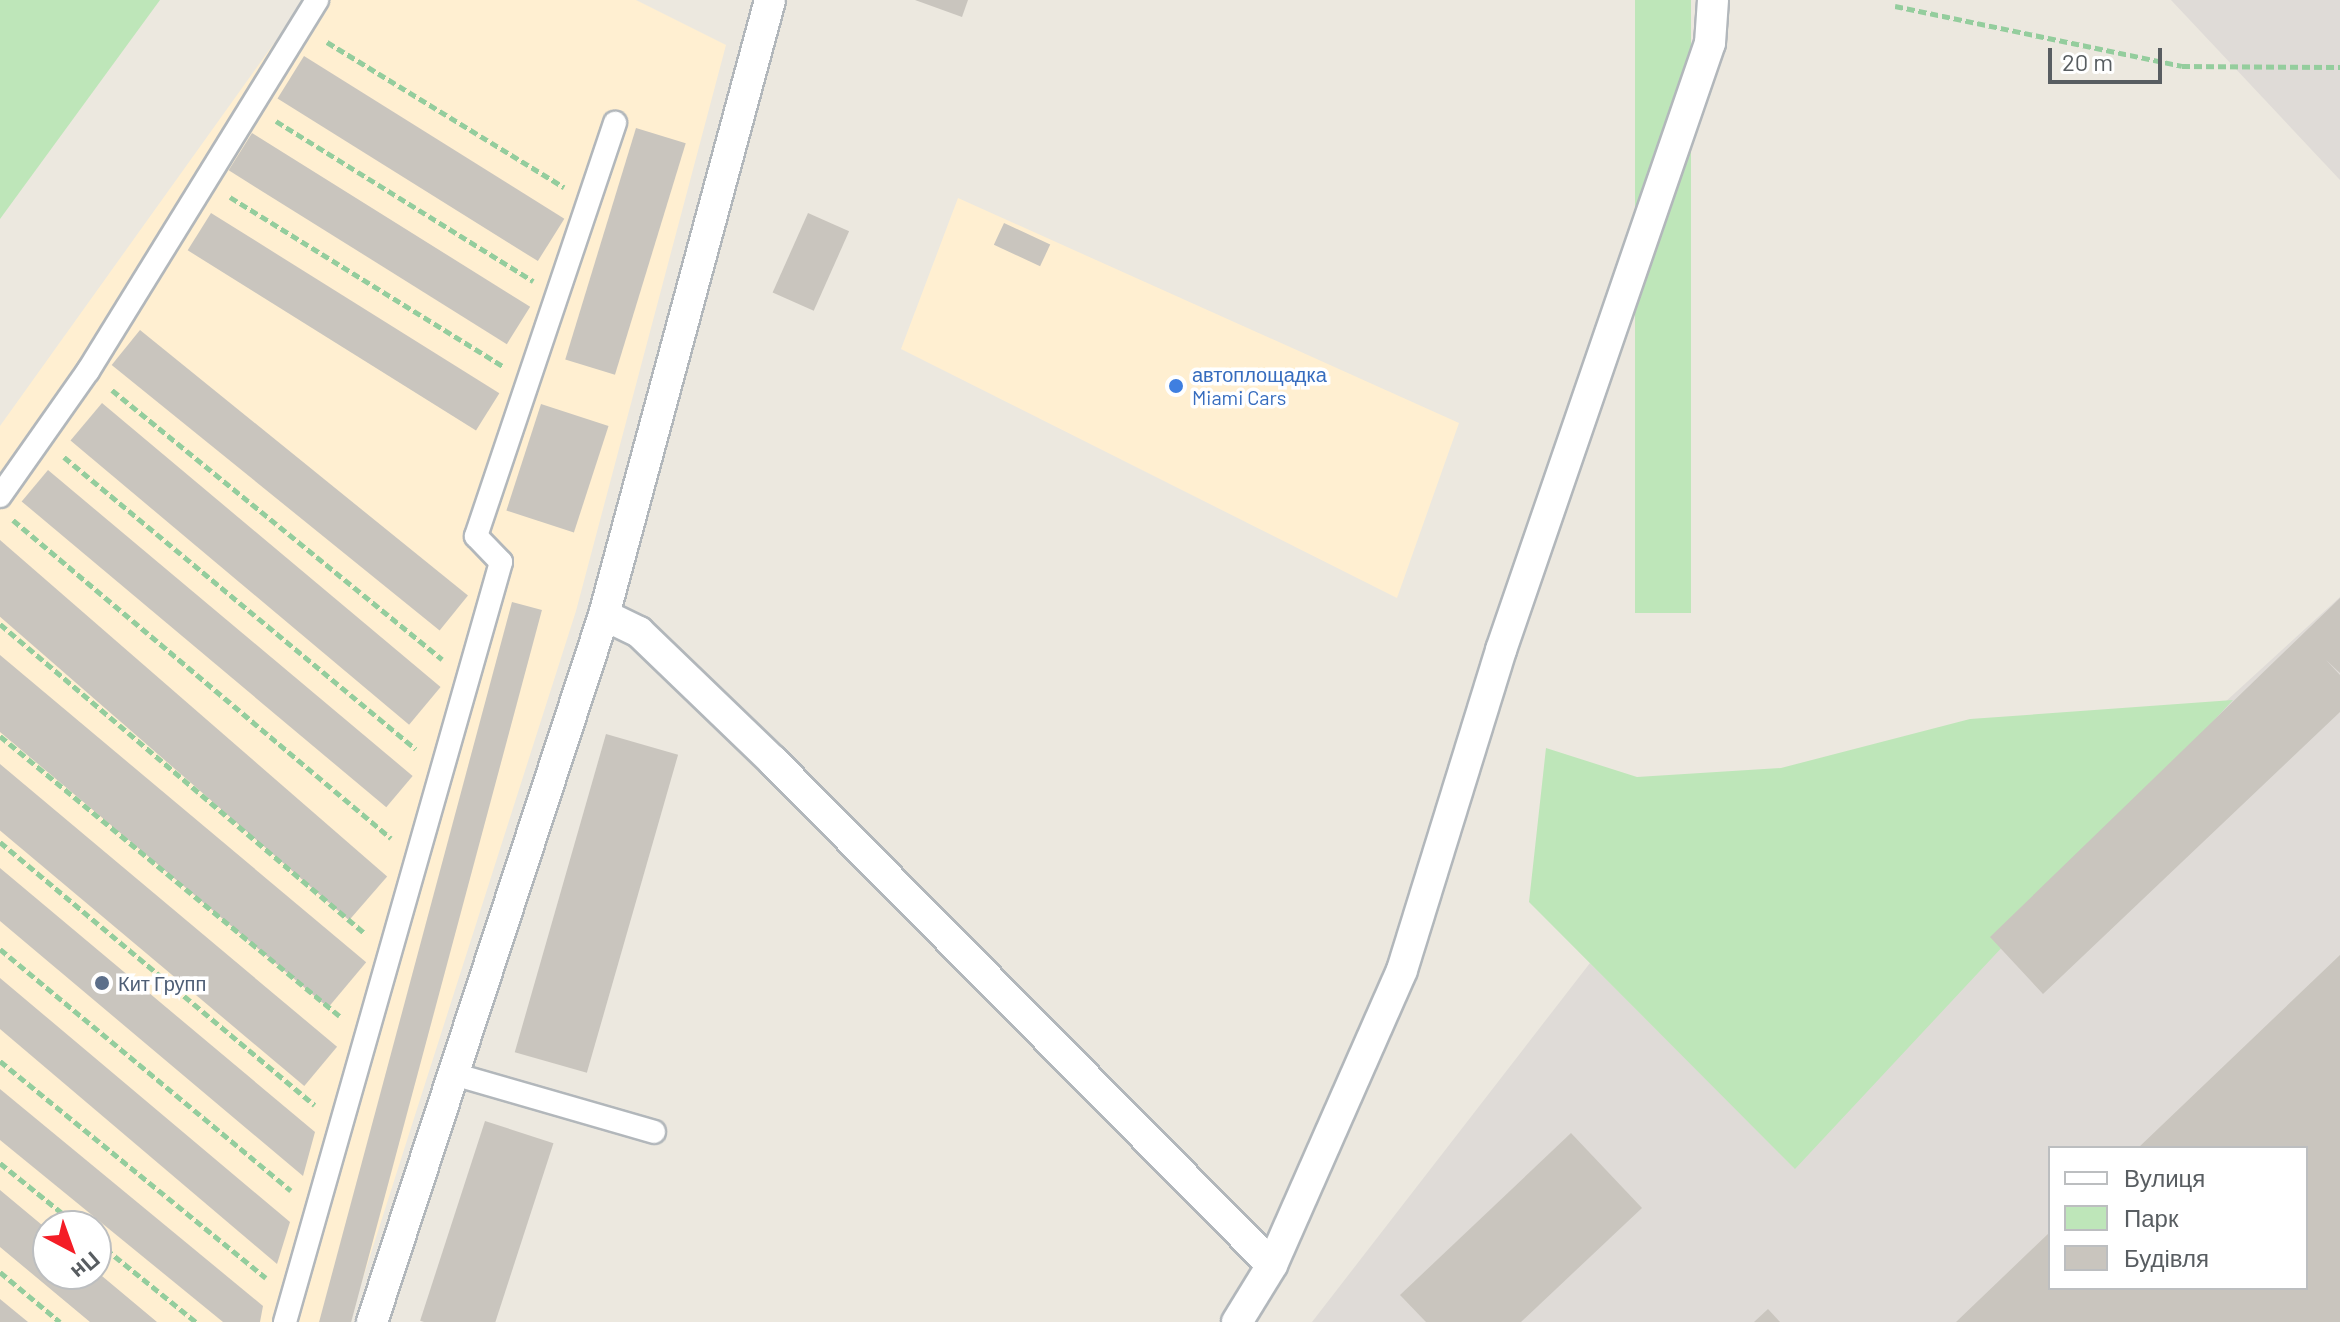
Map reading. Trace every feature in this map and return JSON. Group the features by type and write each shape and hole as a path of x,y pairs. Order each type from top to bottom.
{"street":[{"path":"0,496 88,371 317,0"},
{"path":"372,1322 457,1075 604,615 770,0"},
{"path":"1237,1322 1272,1265 1402,970 1501,650 1710,43 1713,0"},
{"path":"285,1322 501,562 476,536 615,123"},
{"path":"604,615 639,632 773,761 1272,1265"},
{"path":"457,1075 654,1132"}],"path":[{"path":"1895,6 2182,66 2340,67"},
{"path":"301,26 589,202"},
{"path":"251,106 557,296"},
{"path":"205,182 528,382"},
{"path":"88,371 468,680"},
{"path":"40,438 441,770"},
{"path":"0,509 416,859"},
{"path":"0,624 389,955"},
{"path":"0,736 366,1037"},
{"path":"0,842 341,1126"},
{"path":"0,949 316,1212"},
{"path":"0,1061 291,1299"},
{"path":"0,1163 58,1210"},
{"path":"112,1254 196,1322"},
{"path":"0,1272 60,1322"}],"shaded area":[{"path":"305,0 636,0 726,45 576,611 349,1322 0,1322 0,426"},
{"path":"2171,0 2340,0 2340,180"},
{"name":"автоплощадка Miami Cars","path":"958,198 1459,423 1397,598 901,349"},
{"path":"2340,597 2340,1322 1312,1322 1590,963 1757,1130"}],"green space":[{"path":"0,0 160,0 0,219"},
{"path":"1635,0 1691,0 1691,613 1635,613"},
{"path":"2233,700 1795,1169 1529,902 1546,748 1637,777 1781,768 1970,719"}],"building":[{"path":"915,0 968,0 962,17"},
{"path":"304,56 564,219 538,261 278,98"},
{"path":"636,128 686,143 615,375 565,359"},
{"path":"252,133 530,307 507,344 229,170"},
{"path":"211,213 499,393 476,430 188,250"},
{"path":"808,213 849,231 814,311 773,292"},
{"path":"1004,223 1050,245 1040,266 994,245"},
{"path":"140,330 468,596 440,631 112,365"},
{"path":"102,403 441,687 409,725 71,441"},
{"path":"541,404 609,426 574,532 506,511"},
{"path":"48,470 413,776 386,807 22,501"},
{"path":"0,540 387,877 349,920 0,617"},
{"path":"2340,598 2340,673 2326,660 2340,675 2340,712 2043,994 1990,937"},
{"path":"512,602 542,610 351,1322 319,1322"},
{"path":"0,655 366,962 328,1007 0,732"},
{"path":"606,734 678,755 587,1073 515,1052"},
{"path":"0,764 337,1047 304,1086 0,831"},
{"path":"0,868 315,1132 303,1176 0,921"},
{"path":"2340,955 2340,1322 1956,1322 2048,1234 2048,1290 2308,1290 2308,1146 2140,1146"},
{"path":"0,978 290,1222 277,1264 0,1029"},
{"path":"0,1089 263,1306 260,1322 223,1322 112,1231 112,1210 86,1210 0,1140"},
{"path":"485,1121 553,1143 495,1322 420,1321"},
{"path":"1571,1133 1642,1208 1521,1322 1426,1322 1400,1295"},
{"path":"0,1190 32,1217 32,1274 0,1247"},
{"path":"112,1284 157,1322 90,1322 52,1290 112,1290"},
{"path":"0,1299 28,1322 0,1322"},
{"path":"1768,1309 1780,1322 1754,1322"}],"place":[{"name":"автоплощадка Miami Cars","path":"1176,386"},
{"name":"Кит Групп","path":"102,983"}]}
